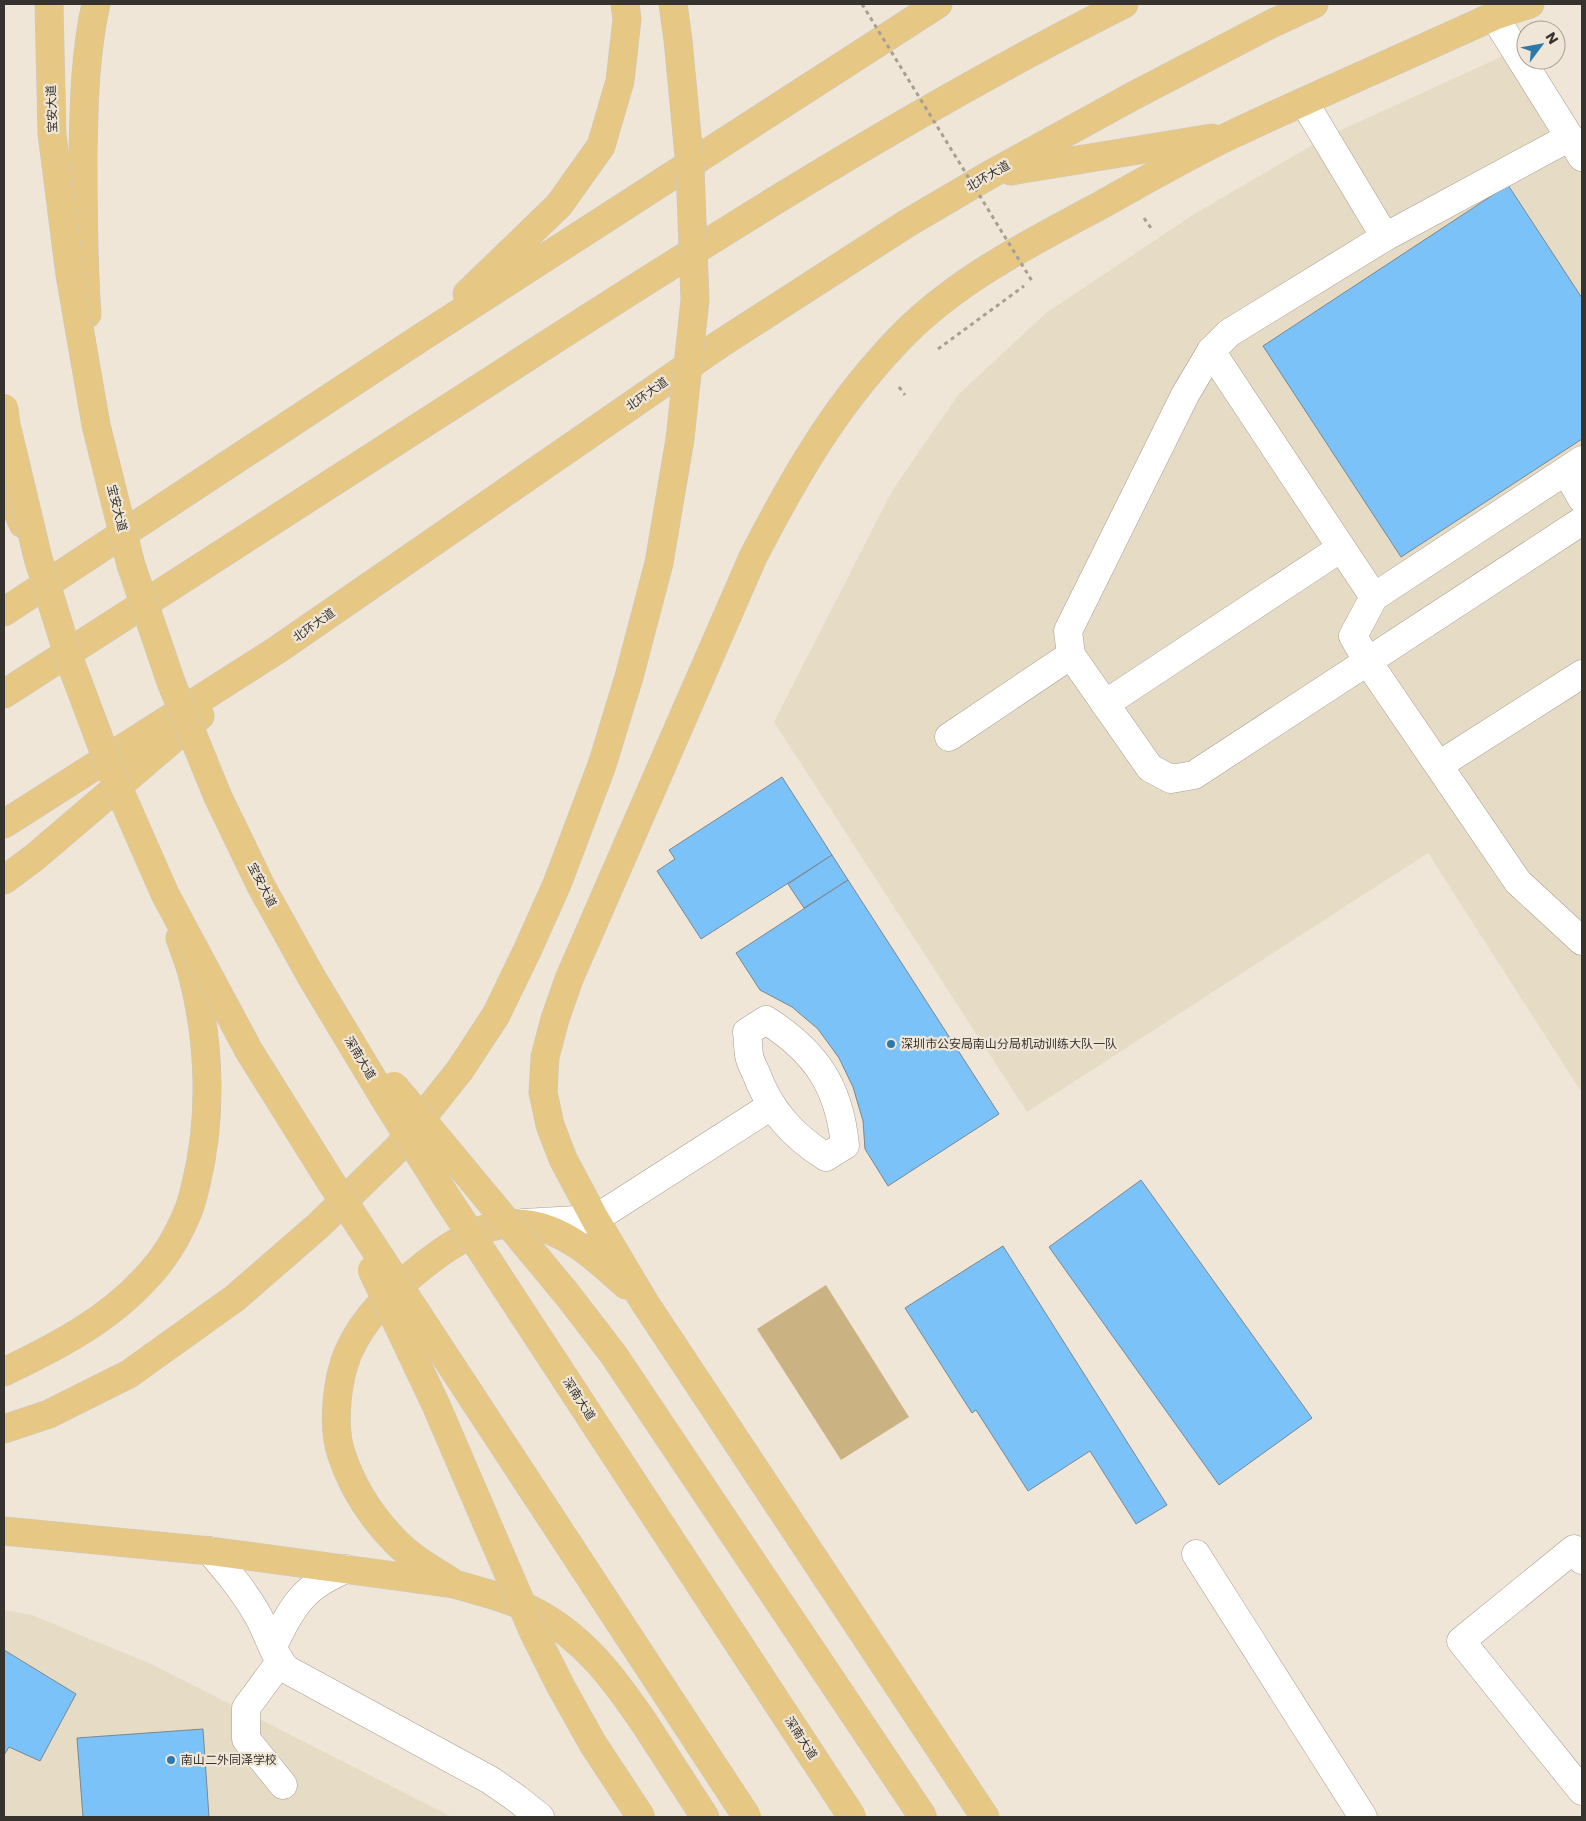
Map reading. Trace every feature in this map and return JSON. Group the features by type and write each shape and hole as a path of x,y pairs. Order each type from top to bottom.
{"main road":[{"name":"宝安大道","path":"49,4 52,134 70,275 96,425 131,565 170,682 218,797 261,886 312,978"},
{"path":"96,4 92,22 84,104 83,191 84,283 96,425"},
{"path":"422,337 559,205 601,146 620,81 627,18 624,4"},
{"path":"4,1429 49,1414 129,1374 242,1292 319,1225 397,1149 460,1070 496,1015 527,951 556,884 602,765 629,677 659,563 680,439 695,300 690,167 673,4"},
{"path":"4,612 422,337 938,4"},
{"path":"4,694 723,232 892,130 1072,30 1124,4"},
{"name":"北环大道","path":"4,824 278,650 720,344 906,224 991,174 1142,91 1273,23 1314,4"},
{"path":"985,1817 645,1303 563,1159 550,1125 543,1092 545,1057 555,1019 569,980 753,557 786,492 822,433 860,382 905,333 952,293 994,264 1229,136 1494,16 1530,4"},
{"path":"991,174 1175,143 1229,136"},
{"path":"4,408 6,424 38,558 70,661 114,778 165,894 249,1052 329,1179 747,1817"},
{"path":"4,482 38,558"},
{"path":"4,880 35,857 278,650"},
{"path":"4,1372 76,1334 113,1309 146,1279 173,1243 190,1208 202,1156 206,1103 205,1042 194,981 165,894"},
{"path":"312,978 387,1078 566,1293 613,1354 922,1817"},
{"name":"深南大道","path":"312,978 445,1195 852,1817"},
{"path":"329,1179 436,1406 534,1633 593,1744 641,1817"},
{"path":"454,1584 426,1566 398,1544 376,1520 355,1486 341,1452 336,1418 339,1384 348,1353 363,1326 402,1282 429,1261 478,1231 498,1225 523,1224 542,1227 565,1237 586,1251 645,1303"},
{"path":"4,1531 210,1551 454,1584 493,1595 536,1612 568,1632 597,1659 626,1697 705,1817"}],"street":[{"path":"1494,16 1576,147 1386,237 1229,333 1211,351 1185,394 1068,631 1071,655 1150,768 1171,779 1194,775 1582,520"},
{"path":"1304,102 1386,237"},
{"path":"1211,351 1374,597"},
{"path":"1582,499 1574,466 1374,597 1353,636 1368,662 1518,882 1582,941"},
{"path":"1105,704 1341,548"},
{"path":"949,737 1071,655"},
{"path":"1439,764 1582,674"},
{"path":"766,1020 786,1033 806,1052 822,1073 835,1096 842,1120 845,1145 826,1157 806,1144 771,1106 749,1057 747,1032 766,1020"},
{"path":"523,1224 595,1218 771,1106"},
{"path":"1582,1560 1574,1549 1461,1641 1582,1791"},
{"path":"210,1551 238,1585 257,1614 286,1669 490,1780 540,1817"},
{"path":"1196,1554 1363,1817"},
{"path":"283,1785 246,1739 246,1708 277,1654 294,1605 304,1594 330,1576 346,1569"}],"path":[{"path":"862,4 1032,281 935,351"},
{"path":"1142,215 1150,228"}],"shaded area":[{"path":"1516,50 1516,70 1528,70 1582,157 1582,1093 1428,853 1027,1112 774,722 892,491 958,395 1046,313 1191,216 1326,137"},
{"path":"826,1285 909,1417 841,1460 757,1329"},
{"name":"南山二外同泽学校","path":"4,1610 32,1615 151,1664 452,1817 4,1817"}],"building":[{"path":"1508,185 1582,298 1582,439 1401,557 1263,346"},
{"path":"782,777 832,855 701,939 657,871 675,859 669,850"},
{"path":"832,855 848,880 804,908 788,884"},
{"name":"深圳市公安局南山分局机动训练大队一队","path":"848,880 999,1114 888,1186 865,1149 863,1121 853,1087 839,1058 818,1029 792,1007 760,990 736,953"},
{"path":"1141,1180 1312,1418 1219,1485 1049,1247"},
{"path":"1003,1246 1167,1505 1136,1524 1090,1451 1028,1491 976,1410 972,1413 905,1308"},
{"path":"4,1650 76,1694 40,1761 9,1747 4,1755"},
{"path":"203,1729 209,1817 83,1817 77,1738"}],"place":[{"name":"深圳市公安局南山分局机动训练大队一队","path":"891,1044"},
{"name":"南山二外同泽学校","path":"171,1760"}]}
